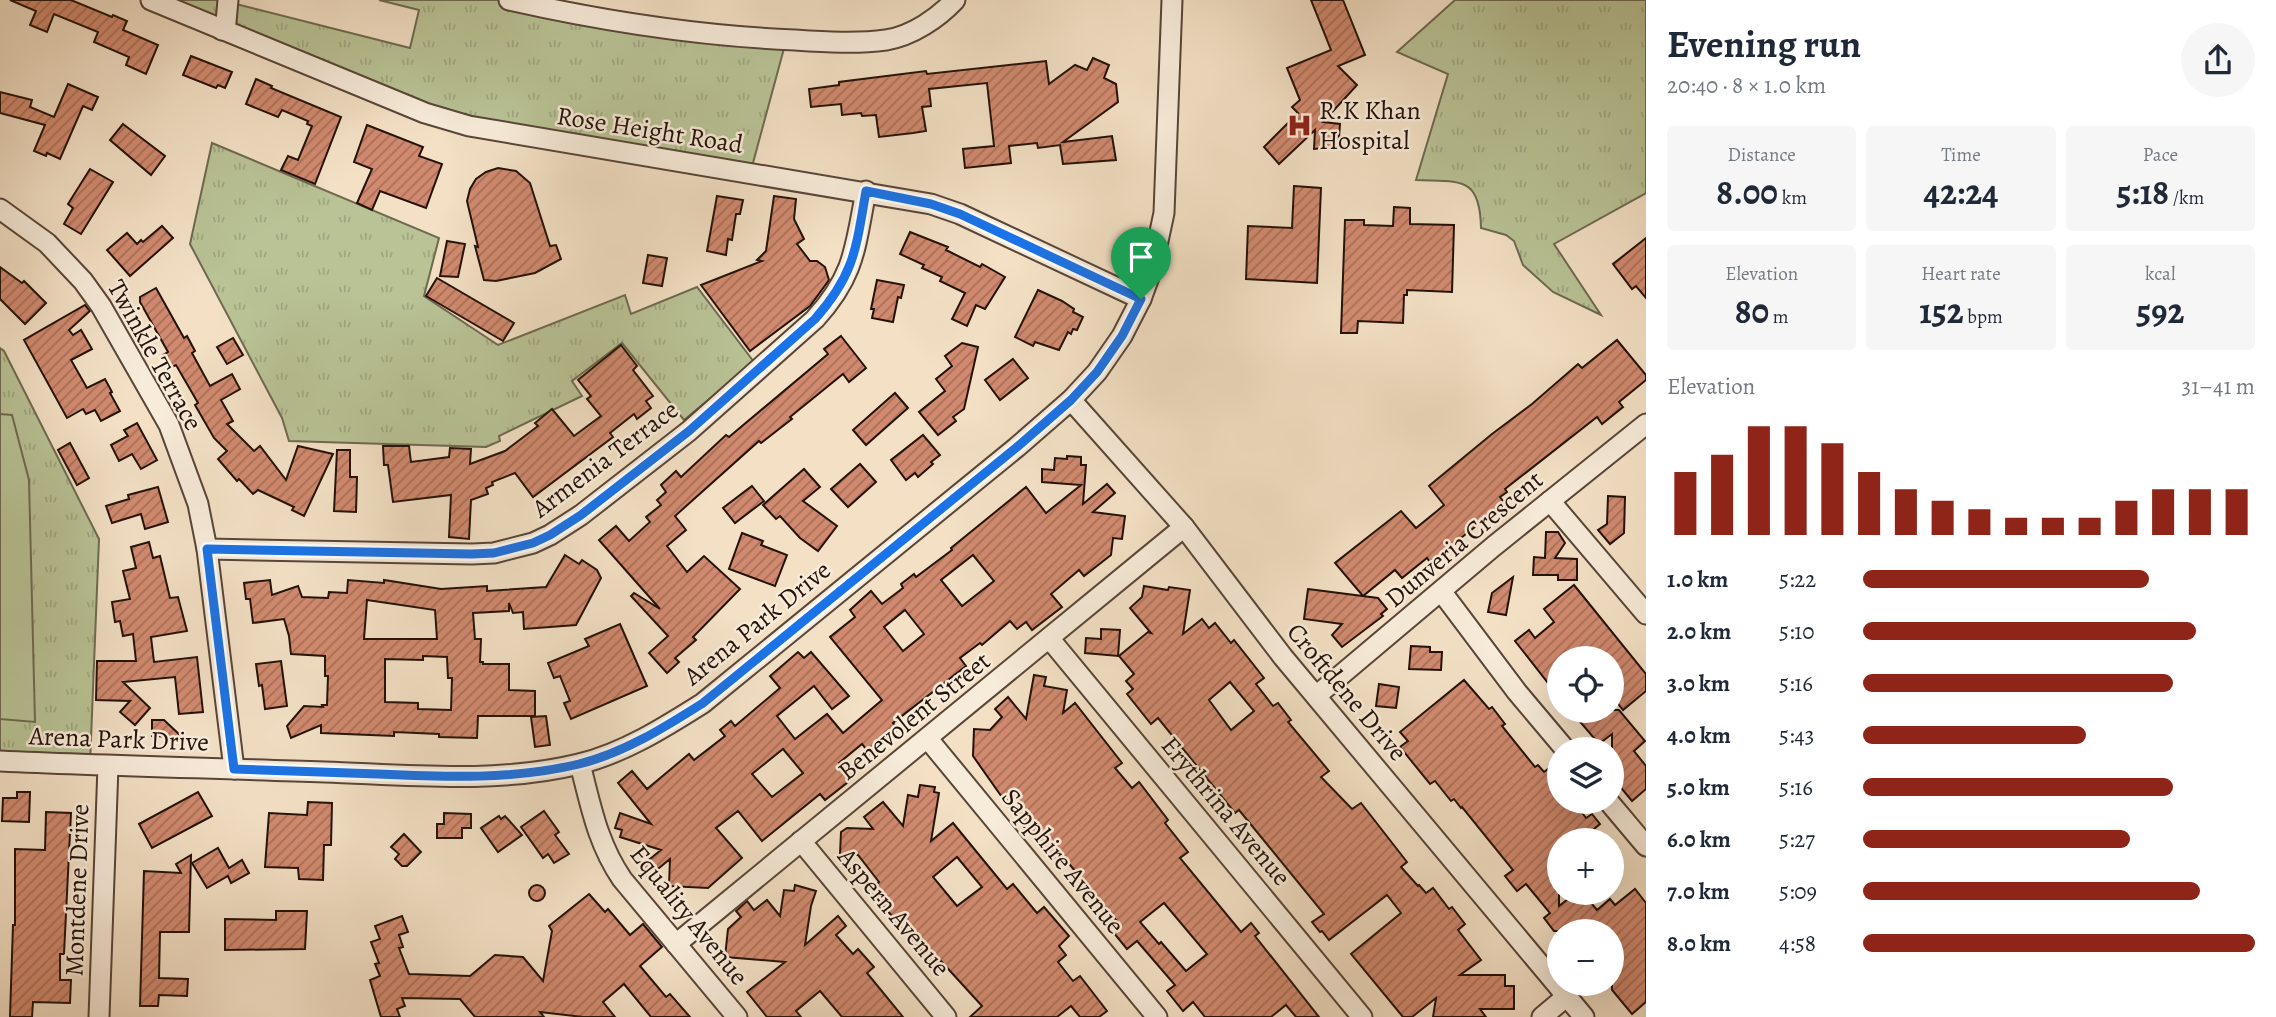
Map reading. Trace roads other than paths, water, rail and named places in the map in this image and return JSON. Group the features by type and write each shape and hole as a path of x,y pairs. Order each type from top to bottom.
{"street":[{"name":"Rose Height Road","path":"151,0 425,113 469,125 931,204 960,214 1141,299"},
{"path":"222,30 226,22 228,0"},
{"path":"509,0 672,29 766,39 859,42 889,40 911,32 933,19 955,0"},
{"name":"Arena Park Drive","path":"0,761 481,776 524,774 580,764 635,742 703,703 1071,400 1097,372 1122,336 1141,299 1152,269 1164,214 1172,0"},
{"name":"Armenia Terrace","path":"207,549 472,554 514,549 550,535 581,515 689,431 831,302 853,260 866,191"},
{"name":"Twinkle Terrace","path":"0,209 47,243 83,281 102,306 169,425 198,504 207,549 234,769"},
{"name":"Croftdene Drive","path":"1071,400 1184,527 1316,696 1547,972"},
{"name":"Dunveria Crescent","path":"1316,696 1646,424"},
{"path":"1550,501 1645,612"},
{"name":"Benevolent Street","path":"677,944 1184,527"},
{"path":"1441,592 1555,737"},
{"name":"Erythrina Avenue","path":"1049,638 1362,1017"},
{"name":"Sapphire Avenue","path":"928,738 1157,1017"},
{"name":"Equality Avenue","path":"580,764 600,840 611,863 737,1017"},
{"name":"Montdene Drive","path":"99,1017 108,766"},
{"path":"1619,814 1646,846"},
{"name":"Aspern Avenue","path":"801,841 946,1017"},
{"path":"1542,1017 1567,996"},
{"name":"Croftdene Drive","path":"1567,996 1584,1017"}],"place":[{"name":"R.K Khan Hospital","path":"1299,125"}]}
